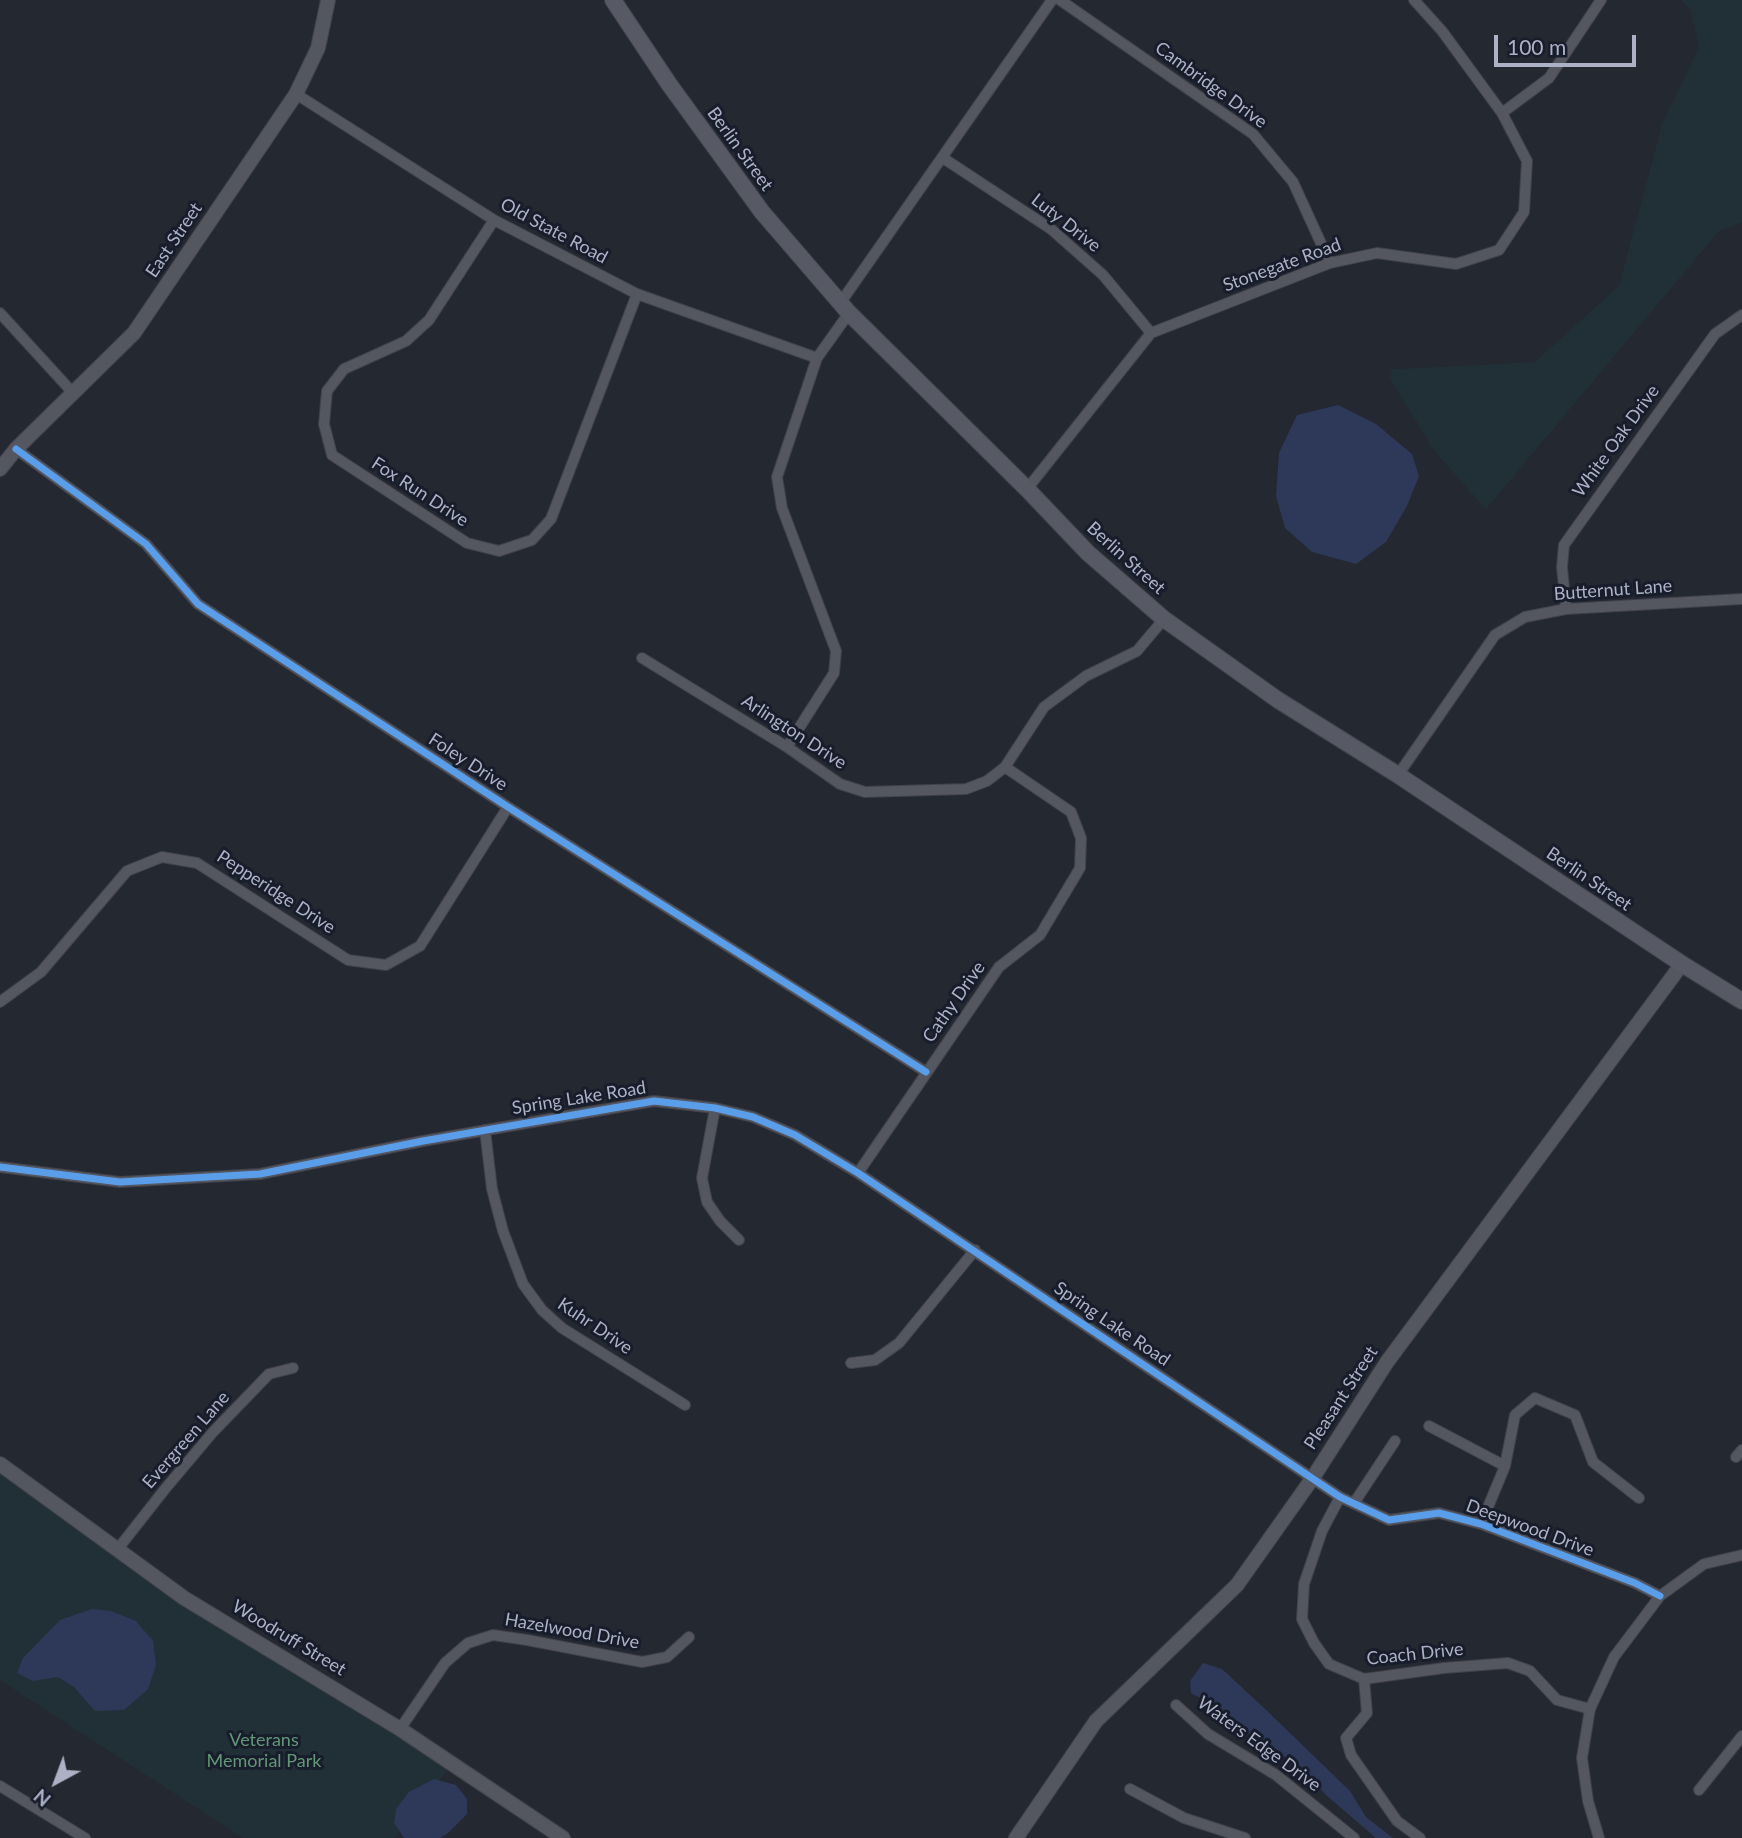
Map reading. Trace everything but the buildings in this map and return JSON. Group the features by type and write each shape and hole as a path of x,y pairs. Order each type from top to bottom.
{"main road":[{"name":"Berlin Street","path":"613,0 668,84 762,212 845,308 1088,553 1164,619 1278,700 1398,775 1742,1002"}],"street":[{"name":"East Street","path":"0,469 16,449 134,333 296,94 318,48 328,0"},
{"path":"787,747 834,673 836,651 782,508 777,477 817,358 845,308 943,158 1052,0"},
{"name":"Cambridge Drive","path":"1060,0 1253,134 1293,182 1330,263"},
{"name":"Stonegate Road","path":"1151,333 1330,263 1377,253 1456,264 1499,250 1524,212 1527,162 1502,113 1442,31 1414,0"},
{"path":"1502,113 1549,78 1601,0"},
{"name":"Old State Road","path":"296,94 494,220 637,294 817,358"},
{"name":"Luty Drive","path":"943,158 1051,229 1103,275 1151,333"},
{"name":"Fox Run Drive","path":"494,220 429,320 406,341 344,369 327,391 324,424 332,455 467,543 499,551 532,540 551,519 637,294"},
{"path":"0,313 74,394"},
{"name":"White Oak Drive","path":"1566,609 1562,567 1564,545 1715,334 1742,315"},
{"path":"1027,489 1151,333"},
{"name":"Foley Drive","path":"16,449 146,544 198,604 508,807 926,1073"},
{"name":"Butternut Lane","path":"1398,775 1495,635 1525,617 1566,609 1742,599"},
{"name":"Arlington Drive","path":"642,658 787,747 840,784 865,792 966,789 987,781 1004,767 1044,707 1086,676 1137,651 1164,619"},
{"name":"Cathy Drive","path":"858,1173 999,967 1040,935 1080,868 1081,838 1070,812 1004,767"},
{"name":"Pepperidge Drive","path":"0,1002 41,972 127,871 162,857 197,863 348,960 386,965 420,946 508,807"},
{"name":"Pleasant Street","path":"1016,1838 1097,1721 1237,1585 1312,1479 1387,1362 1682,964"},
{"name":"Spring Lake Road","path":"0,1167 120,1182 260,1174 485,1130 654,1101 715,1108 753,1117 795,1135 858,1173 1312,1479"},
{"path":"715,1108 702,1178 707,1202 720,1221 739,1240"},
{"name":"Kuhr Drive","path":"485,1130 492,1188 503,1231 523,1284 542,1310 562,1328 685,1405"},
{"path":"851,1363 875,1360 899,1343 975,1250"},
{"name":"Evergreen Lane","path":"117,1550 164,1489 250,1393 269,1374 293,1368"},
{"path":"1481,1524 1505,1466 1515,1415 1535,1398 1575,1415 1593,1462 1639,1498"},
{"path":"1429,1426 1505,1466"},
{"path":"1354,1503 1395,1441"},
{"name":"Woodruff Street","path":"0,1464 184,1598 400,1729 563,1838"},
{"name":"Deepwood Drive","path":"1312,1479 1340,1497 1389,1520 1439,1513 1481,1524 1635,1583 1660,1597"},
{"name":"Coach Drive","path":"1340,1497 1322,1531 1304,1584 1302,1619 1329,1664 1364,1679 1508,1663 1530,1671 1557,1700 1590,1709"},
{"path":"1599,1838 1588,1801 1583,1758 1590,1709 1614,1657 1660,1597 1703,1564 1742,1555"},
{"name":"Hazelwood Drive","path":"400,1729 445,1663 468,1643 493,1635 642,1662 667,1657 689,1637"},
{"path":"1364,1679 1367,1713 1346,1738 1351,1755 1397,1821 1420,1838"},
{"name":"Waters Edge Drive","path":"1176,1706 1208,1734 1276,1775 1346,1836"},
{"path":"1699,1790 1742,1736"},
{"path":"0,1786 85,1838"},
{"path":"1130,1789 1184,1818 1245,1838"}],"green space":[{"path":"1681,0 1742,0 1742,222 1719,231 1486,509 1436,453 1390,379 1392,369 1535,362 1619,286 1662,125 1699,47 1691,11"},
{"name":"Veterans Memorial Park","path":"0,1472 450,1767 395,1838 243,1838 0,1680"}],"water":[{"path":"1338,405 1376,424 1412,454 1419,476 1407,506 1386,542 1356,564 1312,552 1285,528 1276,496 1279,453 1297,415"},
{"path":"92,1609 111,1611 136,1621 153,1641 156,1665 148,1689 124,1710 95,1711 74,1687 58,1677 33,1681 17,1673 23,1658 60,1620"},
{"path":"1203,1663 1222,1669 1350,1791 1366,1817 1393,1838 1376,1838 1326,1795 1296,1764 1230,1722 1210,1703 1191,1693 1190,1681"},
{"path":"434,1779 456,1785 467,1799 467,1814 440,1838 404,1838 394,1823 396,1809 409,1792"}],"cycle path":[{"path":"16,449 146,544 198,604 508,807 926,1072"},
{"path":"0,1167 120,1182 260,1174 423,1141 654,1101 715,1108 753,1117 795,1135 858,1173 1340,1497 1389,1520 1439,1513 1481,1524 1635,1583 1660,1596"}]}
